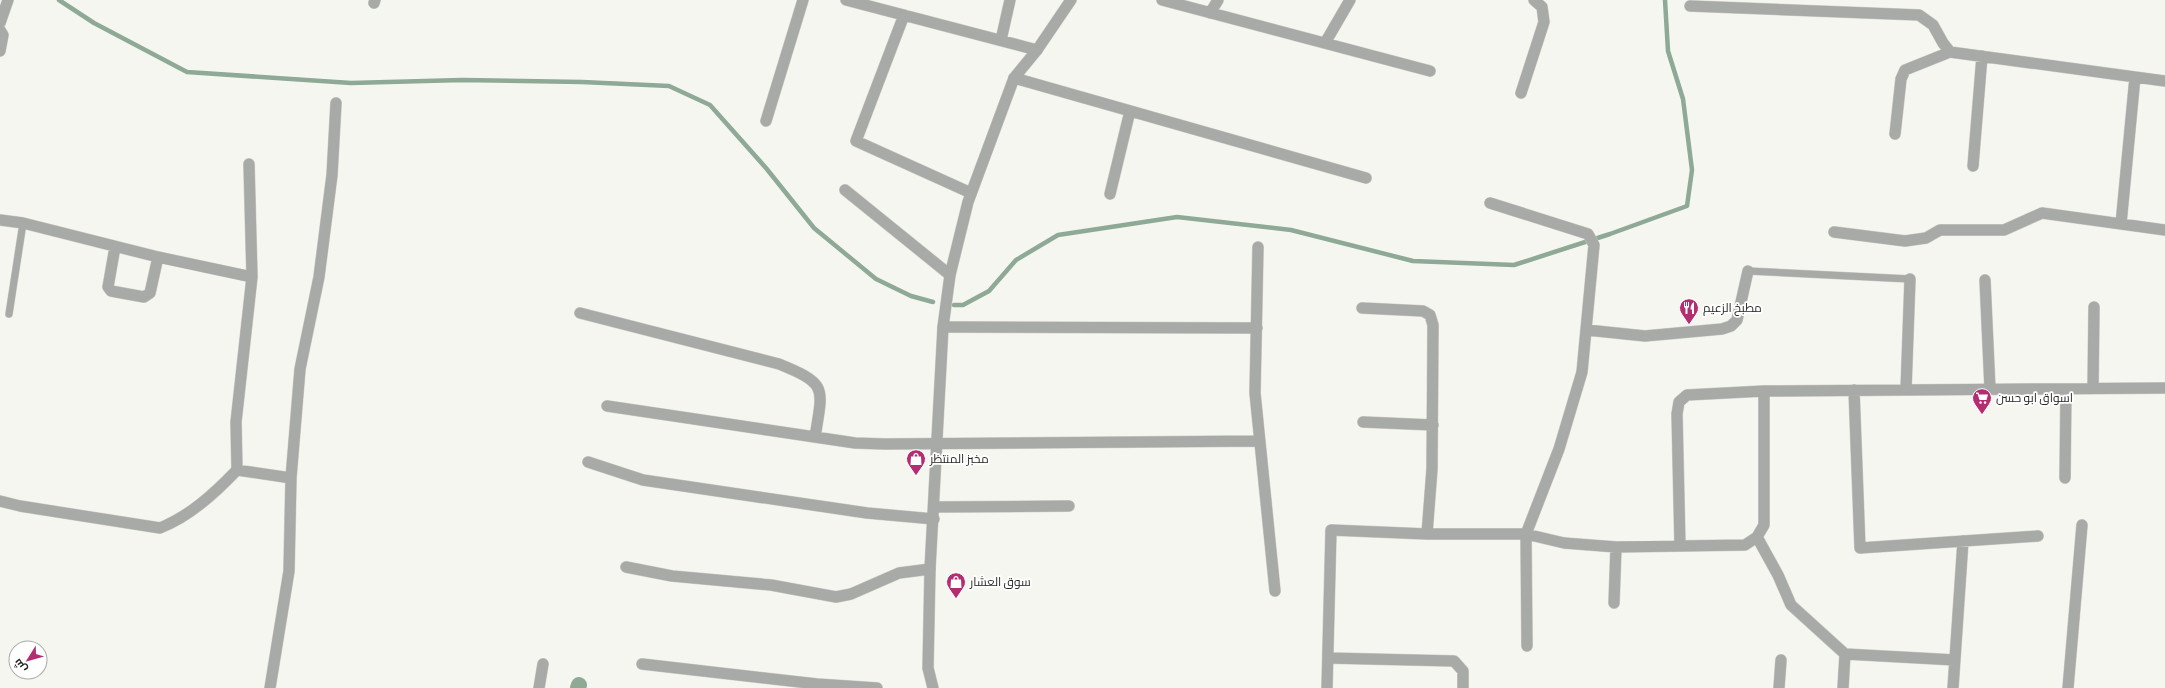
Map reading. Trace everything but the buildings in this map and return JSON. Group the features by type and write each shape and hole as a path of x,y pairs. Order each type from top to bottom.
{"street":[{"path":"0,23 8,0"},
{"path":"766,121 803,0"},
{"path":"846,0 1037,50"},
{"path":"1000,40 1010,0"},
{"path":"933,688 928,668 930,569 935,507 943,327 950,275 971,192 1014,78 1037,50 1071,0"},
{"path":"1162,0 1430,71"},
{"path":"1210,13 1218,0"},
{"path":"1325,43 1350,0"},
{"path":"1521,93 1544,22 1542,7 1534,0"},
{"path":"1690,6 1918,15 1933,25 1950,52"},
{"path":"904,15 856,141 971,192"},
{"path":"0,30 3,35 0,51"},
{"path":"1895,134 1901,79 1904,70 1950,52 2165,81"},
{"path":"1974,166 1982,56"},
{"path":"2121,224 2135,77"},
{"path":"1014,78 1366,178"},
{"path":"270,688 289,571 291,478 300,369 319,277 332,175 336,103"},
{"path":"1110,194 1130,111"},
{"path":"0,501 20,506 160,528 172,523 214,493 237,470 236,422 252,277 249,164"},
{"path":"845,190 950,275"},
{"path":"1490,203 1588,234 1594,245 1582,372 1574,402 1526,534 1527,646"},
{"path":"1834,232 1905,241 1926,238 1940,230 2004,230 2042,214 2165,230"},
{"path":"0,220 23,223 115,247 252,277"},
{"path":"115,247 108,286 111,291 144,297 150,294 158,257"},
{"path":"1258,247 1255,393 1275,591"},
{"path":"1587,330 1645,336 1722,329 1731,326 1737,320 1748,271"},
{"path":"1906,390 1910,279"},
{"path":"1985,280 1990,389"},
{"path":"2094,307 2094,388"},
{"path":"1362,308 1423,311 1430,316 1433,325 1432,469 1427,534"},
{"path":"580,313 779,364 806,375 815,382 820,394 815,437"},
{"path":"943,327 1257,328"},
{"path":"1680,546 1677,414 1679,402 1687,395 1764,391 2165,388"},
{"path":"2065,478 2066,389"},
{"path":"1854,390 1860,548 2038,536"},
{"path":"1327,688 1331,530 1427,534 1526,534 1564,543 1616,547 1745,546 1757,537 1764,525 1764,391"},
{"path":"607,406 815,437 884,444 1260,441"},
{"path":"1363,422 1433,425"},
{"path":"588,462 643,480 867,513 934,519"},
{"path":"237,470 291,478"},
{"path":"935,507 1069,506"},
{"path":"2068,688 2082,525"},
{"path":"1757,537 1778,575 1791,605 1845,654 1955,660"},
{"path":"1954,688 1963,541"},
{"path":"1614,603 1616,547"},
{"path":"626,568 672,576 771,585 836,597 851,594 899,573 930,569"},
{"path":"1843,688 1845,654"},
{"path":"1328,658 1454,661 1463,671 1463,688"},
{"path":"1779,688 1781,660"},
{"path":"539,688 543,664"},
{"path":"642,664 817,684 877,688"}],"lane":[{"path":"9,314 23,223"},
{"path":"1748,271 1910,279"}],"waterway":[{"path":"59,0 94,23 187,72 351,83 462,80 582,82 669,86 710,105 766,168 814,228 876,279 911,296 933,302"},
{"path":"954,305 963,305 989,291 1016,260 1058,235 1177,217 1291,230 1413,261 1514,265 1610,234 1687,206 1692,170 1683,99 1668,51 1665,0"}],"place":[{"name":"مطبخ الزعيم","path":"1689,325"},
{"name":"اسواق ابو حسن","path":"1982,415"},
{"name":"مخبز المنتظر","path":"916,476"},
{"name":"سوق العشار","path":"956,599"}]}
